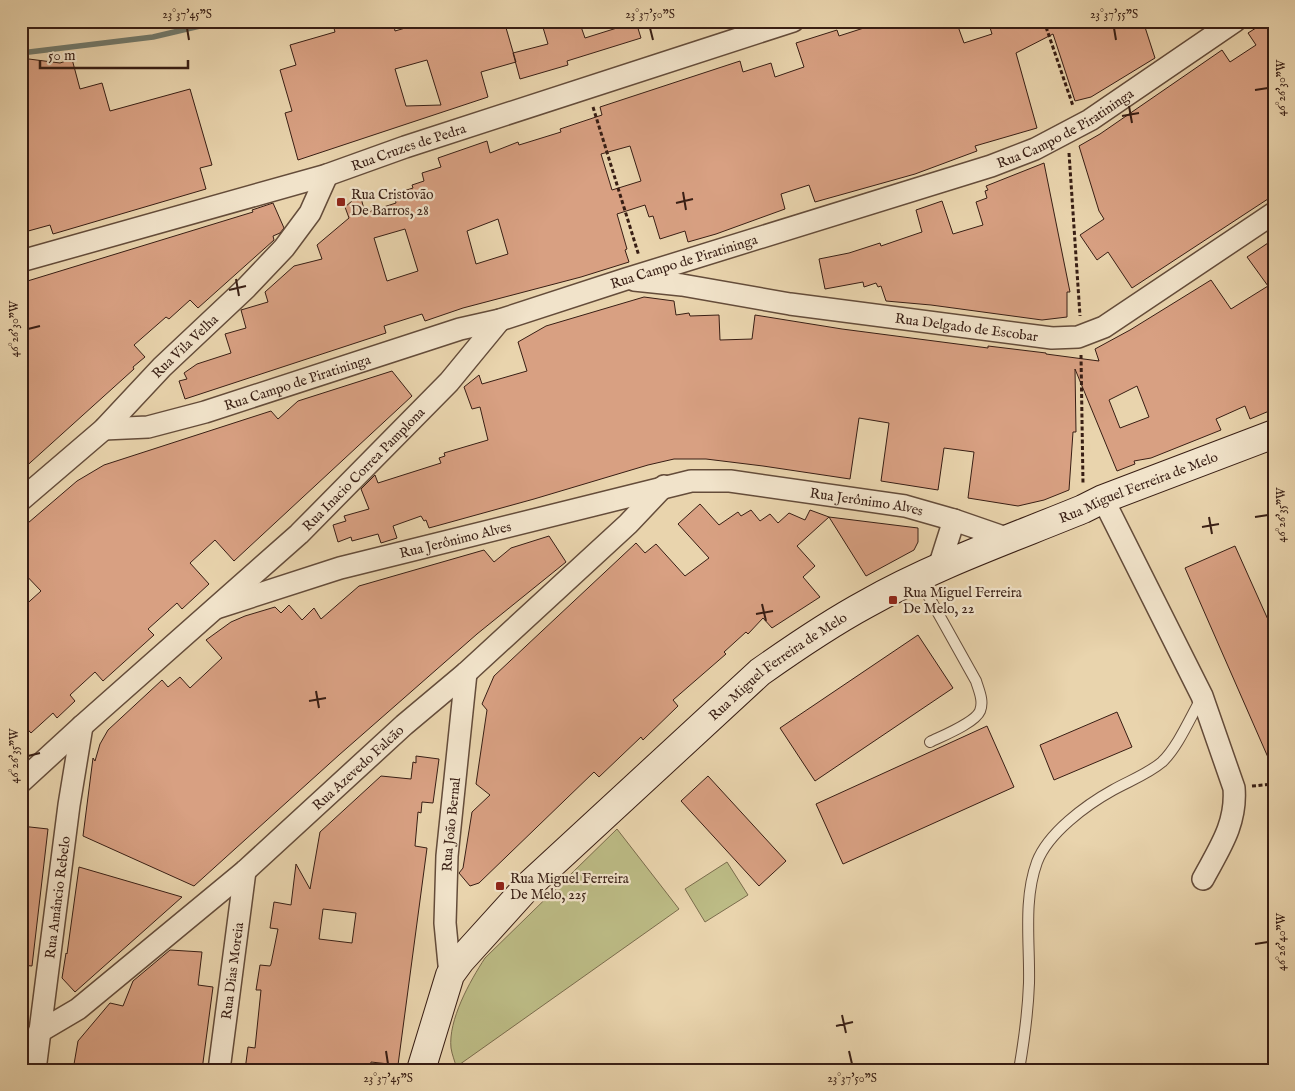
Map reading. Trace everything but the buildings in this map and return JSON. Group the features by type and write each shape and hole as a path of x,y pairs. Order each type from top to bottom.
{"main road":[{"name":"Rua Miguel Ferreira de Melo","path":"421,1070 450,975 494,922 527,887 760,672 803,642 866,603 929,572 1103,499 1274,434"}],"street":[{"name":"Rua Cruzes de Pedra","path":"21,261 327,175 405,147 793,21"},
{"name":"Rua Campo de Piratininga","path":"104,429 148,427 204,412 460,329 500,320 635,276 992,166 1035,149 1080,126 1235,21"},
{"name":"Rua Vila Velha","path":"21,500 104,429 162,366 246,288 284,248 310,213 327,175"},
{"name":"Rua Delgado de Escobar","path":"635,276 790,304 1052,338 1078,337 1104,327 1274,213"},
{"name":"Rua Inacio Correa Pamplona","path":"216,608 299,534 436,396 500,320"},
{"name":"Rua Jerônimo Alves","path":"21,782 216,608 340,568 664,486 691,481 730,481 905,506 1009,539"},
{"name":"Rua Azevedo Falcão","path":"39,1032 78,1009 245,871 628,524 664,486"},
{"path":"1103,499 1202,696 1234,788 1235,803 1229,830 1203,880"},
{"path":"929,572 954,520"},
{"name":"Rua João Bernal","path":"450,975 445,924 447,856 466,672"},
{"name":"Rua Amâncio Rebelo","path":"35,1070 69,805 82,726"},
{"name":"Rua Dias Moreia","path":"220,1070 245,871"}],"lane":[{"path":"929,572 982,698 980,710 976,718 930,742"},
{"path":"1019,1070 1028,1002 1029,898 1037,862 1058,832 1083,810 1110,791 1155,767 1164,760 1180,737 1202,696"}],"path":[{"path":"1044,21 1080,126"},
{"path":"587,87 635,276"}],"shaded area":[{"path":"617,829 679,909 456,1067 451,1048 451,1037 456,1013 485,958"},
{"path":"727,862 748,895 705,922 685,889"}],"waterway":[{"path":"21,53 153,37 221,21"}],"place":[{"name":"Rua Cristovão De Barros, 28","path":"341,202"},
{"name":"Rua Miguel Ferreira De Melo, 22","path":"893,600"},
{"name":"Rua Miguel Ferreira De Melo, 225","path":"500,886"}]}
